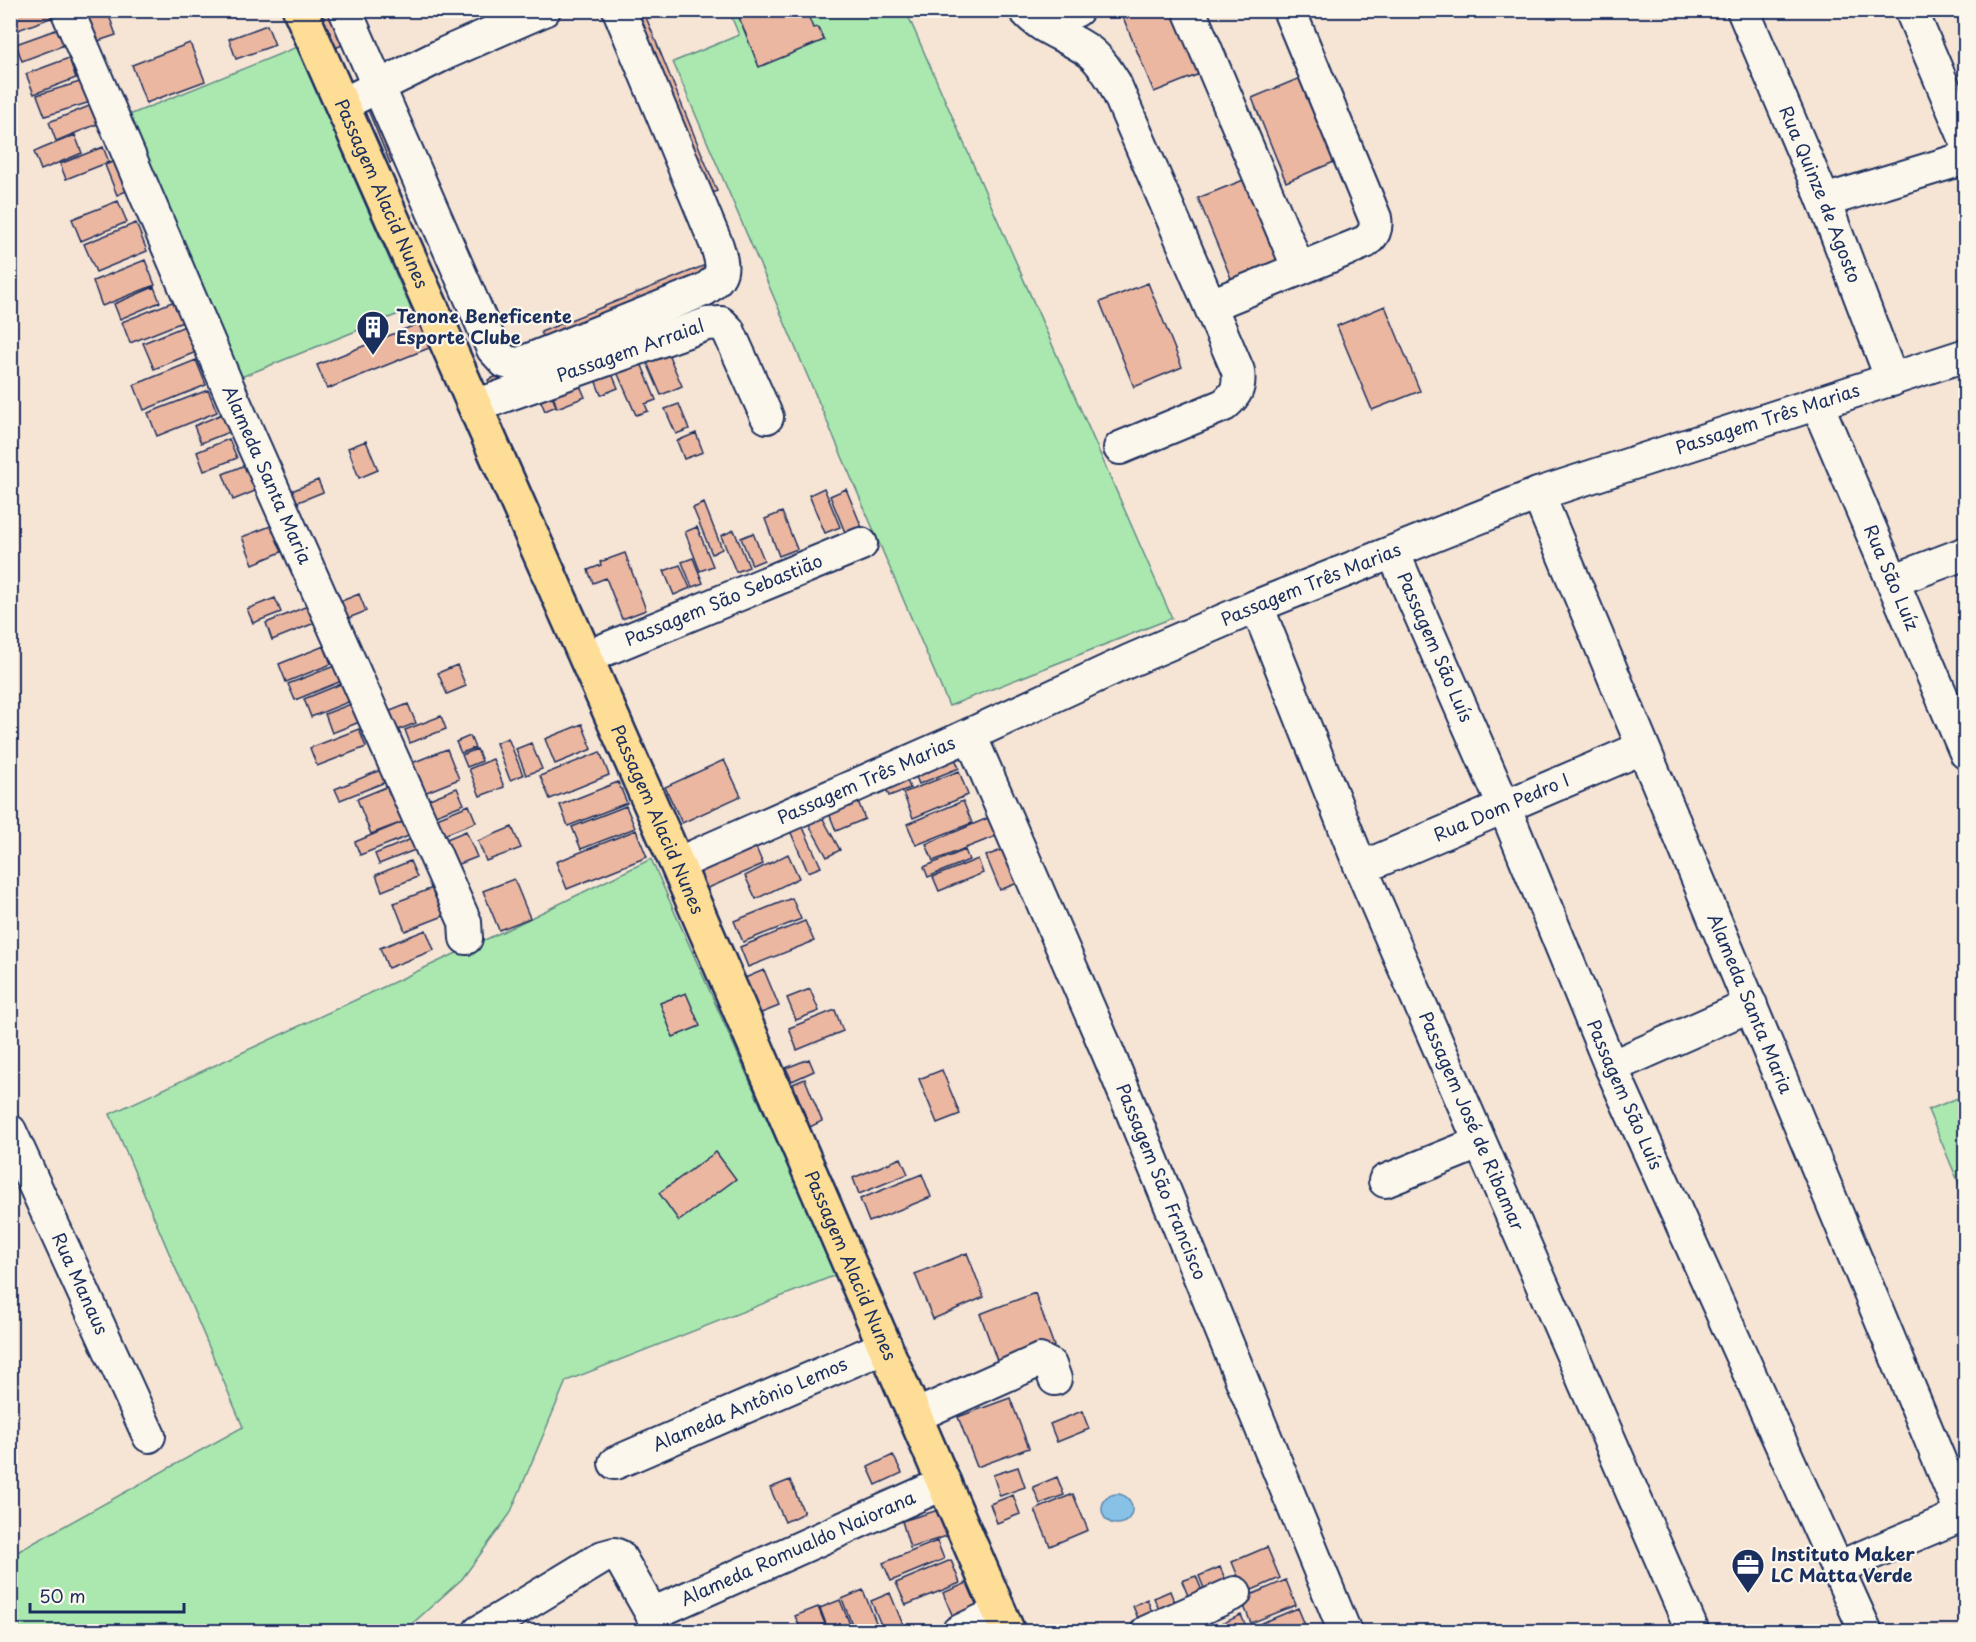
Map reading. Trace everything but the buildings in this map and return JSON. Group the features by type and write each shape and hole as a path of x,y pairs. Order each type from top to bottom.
{"main road":[{"name":"Passagem Alacid Nunes","path":"300,10 587,657 1004,1622"}],"street":[{"name":"Alameda Santa Maria","path":"67,10 233,399 465,922 466,938"},
{"path":"345,10 493,349 504,362 519,364 704,290 717,282 722,272 717,246 620,10"},
{"path":"343,104 544,10"},
{"path":"1034,18 1077,10"},
{"path":"1189,10 1299,269"},
{"path":"1211,305 1365,242 1373,236 1376,227 1375,218 1289,10"},
{"name":"Rua Quinze de Agosto","path":"1743,10 1824,201 1892,380"},
{"path":"1911,10 1965,140"},
{"path":"1034,18 1089,51 1104,66 1114,82 1238,371 1239,384 1234,396 1224,405 1120,448"},
{"path":"1824,201 1965,158"},
{"name":"Passagem Arraial","path":"475,406 708,324 721,323 728,330 767,417"},
{"name":"Passagem Três Marias","path":"677,864 970,735 1129,661 1257,606 1538,494 1965,356"},
{"name":"Rua São Luíz","path":"1817,404 1892,581 1962,733"},
{"name":"Alameda Santa Maria","path":"1538,494 1962,1515 1837,1568"},
{"name":"Passagem São Sebastião","path":"587,657 861,544"},
{"name":"Passagem São Luís","path":"1393,552 1504,806 1611,1067 1866,1632"},
{"path":"1892,581 1965,553"},
{"name":"Passagem José de Ribamar","path":"1257,606 1361,868 1693,1632"},
{"name":"Passagem São Francisco","path":"970,735 1109,1055 1345,1632"},
{"name":"Rua Dom Pedro I","path":"1361,868 1642,748"},
{"path":"1611,1067 1751,1005"},
{"name":"Rua Manaus","path":"10,1131 149,1436"},
{"path":"1385,1181 1479,1143"},
{"name":"Alameda Antônio Lemos","path":"615,1463 886,1346"},
{"path":"915,1416 1040,1360 1050,1365 1055,1379"},
{"name":"Alameda Romualdo Naiorana","path":"655,1623 945,1484"},
{"path":"479,1632 603,1557 614,1554 619,1556 655,1623"},
{"path":"1147,1632 1235,1593"},
{"path":"958,1632 1004,1622"}],"green space":[{"path":"729,11 906,11 1172,618 949,706 673,62 739,35"},
{"path":"297,47 411,309 236,379 122,118"},
{"path":"651,859 836,1275 566,1381 510,1514 462,1579 404,1631 11,1631 10,1556 243,1427 110,1114 504,931"},
{"path":"1965,1095 1965,1198 1928,1110"},
{"path":"1965,1454 1965,1511 1945,1462"}],"water":[{"path":"1117,1494 1128,1498 1132,1509 1128,1520 1117,1524 1106,1520 1102,1509 1106,1498"}],"place":[{"name":"Tenone Beneficente Esporte Clube","path":"373,356"},
{"name":"Instituto Maker LC Matta Verde","path":"1748,1594"}]}
